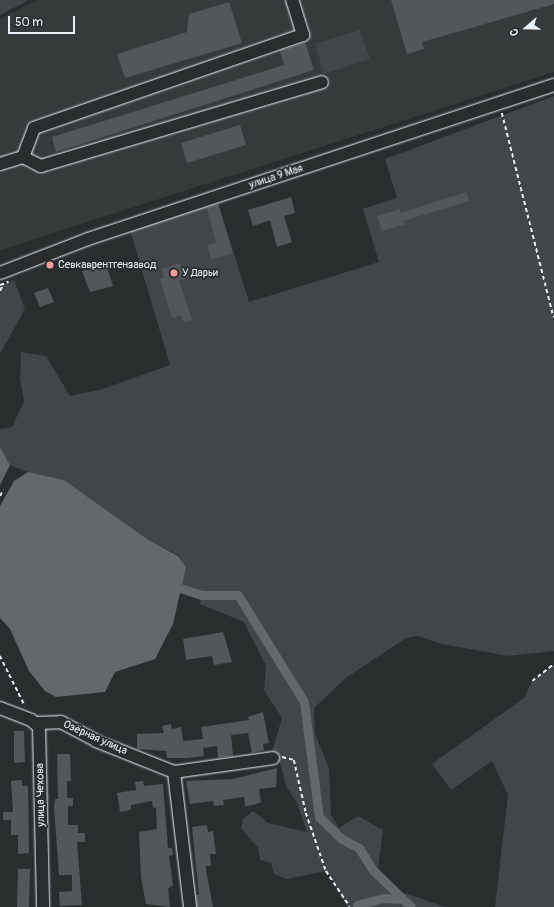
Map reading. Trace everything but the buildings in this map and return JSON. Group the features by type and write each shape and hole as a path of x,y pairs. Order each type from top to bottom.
{"street":[{"path":"24,157 34,128 303,35 292,0"},
{"path":"0,164 24,157 41,166 322,82"},
{"name":"улица 9 Мая","path":"1,278 88,239 554,85"},
{"path":"0,708 32,721"},
{"name":"Озёрная улица","path":"32,721 61,722 96,741 174,772 273,758"},
{"name":"улица Чехова","path":"32,721 44,907"},
{"path":"174,772 190,907"}],"path":[{"path":"498,103 554,318"},
{"path":"0,291 1,278"},
{"path":"0,496 4,490"},
{"path":"0,656 24,702 32,721"},
{"path":"532,681 554,664"},
{"path":"273,758 294,760 306,813 326,871 350,907"}],"shaded area":[{"path":"0,0 29,0 0,15"},
{"path":"37,0 554,0 554,72 0,250 0,19"},
{"path":"360,30 370,59 324,74 315,44"},
{"path":"554,96 554,651 508,656 442,644 418,636 406,638 347,677 314,708 315,734 329,768 331,815 339,828 358,816 383,830 377,875 400,899 405,893 445,907 348,907 326,871 287,879 274,874 271,863 260,860 258,848 241,828 243,819 253,811 268,823 307,832 297,803 286,786 280,762 271,755 282,718 264,690 266,666 244,622 200,604 202,594 180,588 186,567 178,555 147,539 64,480 28,472 10,465 0,447 0,429 12,427 24,401 20,379 21,352 46,356 70,396 103,389 170,365 130,230 218,203 249,302 379,262 363,209 397,198 385,159"},
{"path":"14,280 25,309 0,354 0,285"},
{"path":"0,447 10,465 0,485"},
{"path":"28,472 64,480 147,539 178,556 186,567 173,624 155,659 115,672 105,692 56,697 45,691 29,671 10,629 0,618 0,506 14,481"},
{"path":"554,664 554,907 495,907 508,795 492,761 451,790 432,764 524,698 532,681"}],"waterway":[{"path":"180,588 202,595 238,595 304,702 319,817 342,839 359,848 373,870 411,907"},
{"path":"357,905 383,898 401,899"}],"place":[{"name":"Севкаврентгензавод","path":"50,265"},
{"name":"У Дарьи","path":"174,273"}]}
